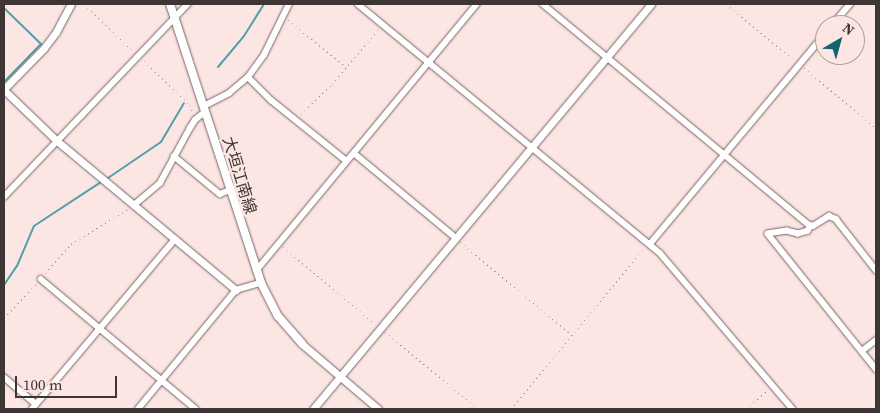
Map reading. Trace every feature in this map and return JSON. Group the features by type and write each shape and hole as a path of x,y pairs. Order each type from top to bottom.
{"main road":[{"name":"大垣江南線","path":"170,4 261,284 278,316 302,344"}],"street":[{"path":"71,4 56,32 44,48 4,90 57,141 236,290"},
{"path":"4,197 188,4"},
{"path":"134,205 160,183 195,120 204,109 229,93 248,77 264,55 289,4"},
{"path":"358,4 649,243 793,409"},
{"path":"256,271 477,4"},
{"path":"543,4 811,226"},
{"path":"313,409 650,4"},
{"path":"841,15 850,4"},
{"path":"649,243 815,46"},
{"path":"248,77 255,86 347,161"},
{"path":"354,153 456,238"},
{"path":"174,156 220,194 230,190"},
{"path":"876,270 832,217 825,218 811,226 808,231 798,234 787,231 768,234 876,369"},
{"path":"4,378 34,407 175,239"},
{"path":"40,279 196,409"},
{"path":"138,409 236,290 261,284"},
{"path":"862,351 876,340"},
{"path":"302,344 378,409"}],"path":[{"path":"84,4 190,105 195,120"},
{"path":"283,17 296,25 346,67"},
{"path":"296,120 383,25"},
{"path":"4,318 71,244 134,205"},
{"path":"456,238 573,335"},
{"path":"510,409 649,243"},
{"path":"279,244 478,409"},
{"path":"746,409 773,386"},
{"path":"872,409 876,406"}],"waterway":[{"path":"218,67 244,36 264,4"},
{"path":"4,8 41,44 4,82"},
{"path":"108,178 161,142 184,103"},
{"path":"4,285 17,266 34,226 101,182"}]}
